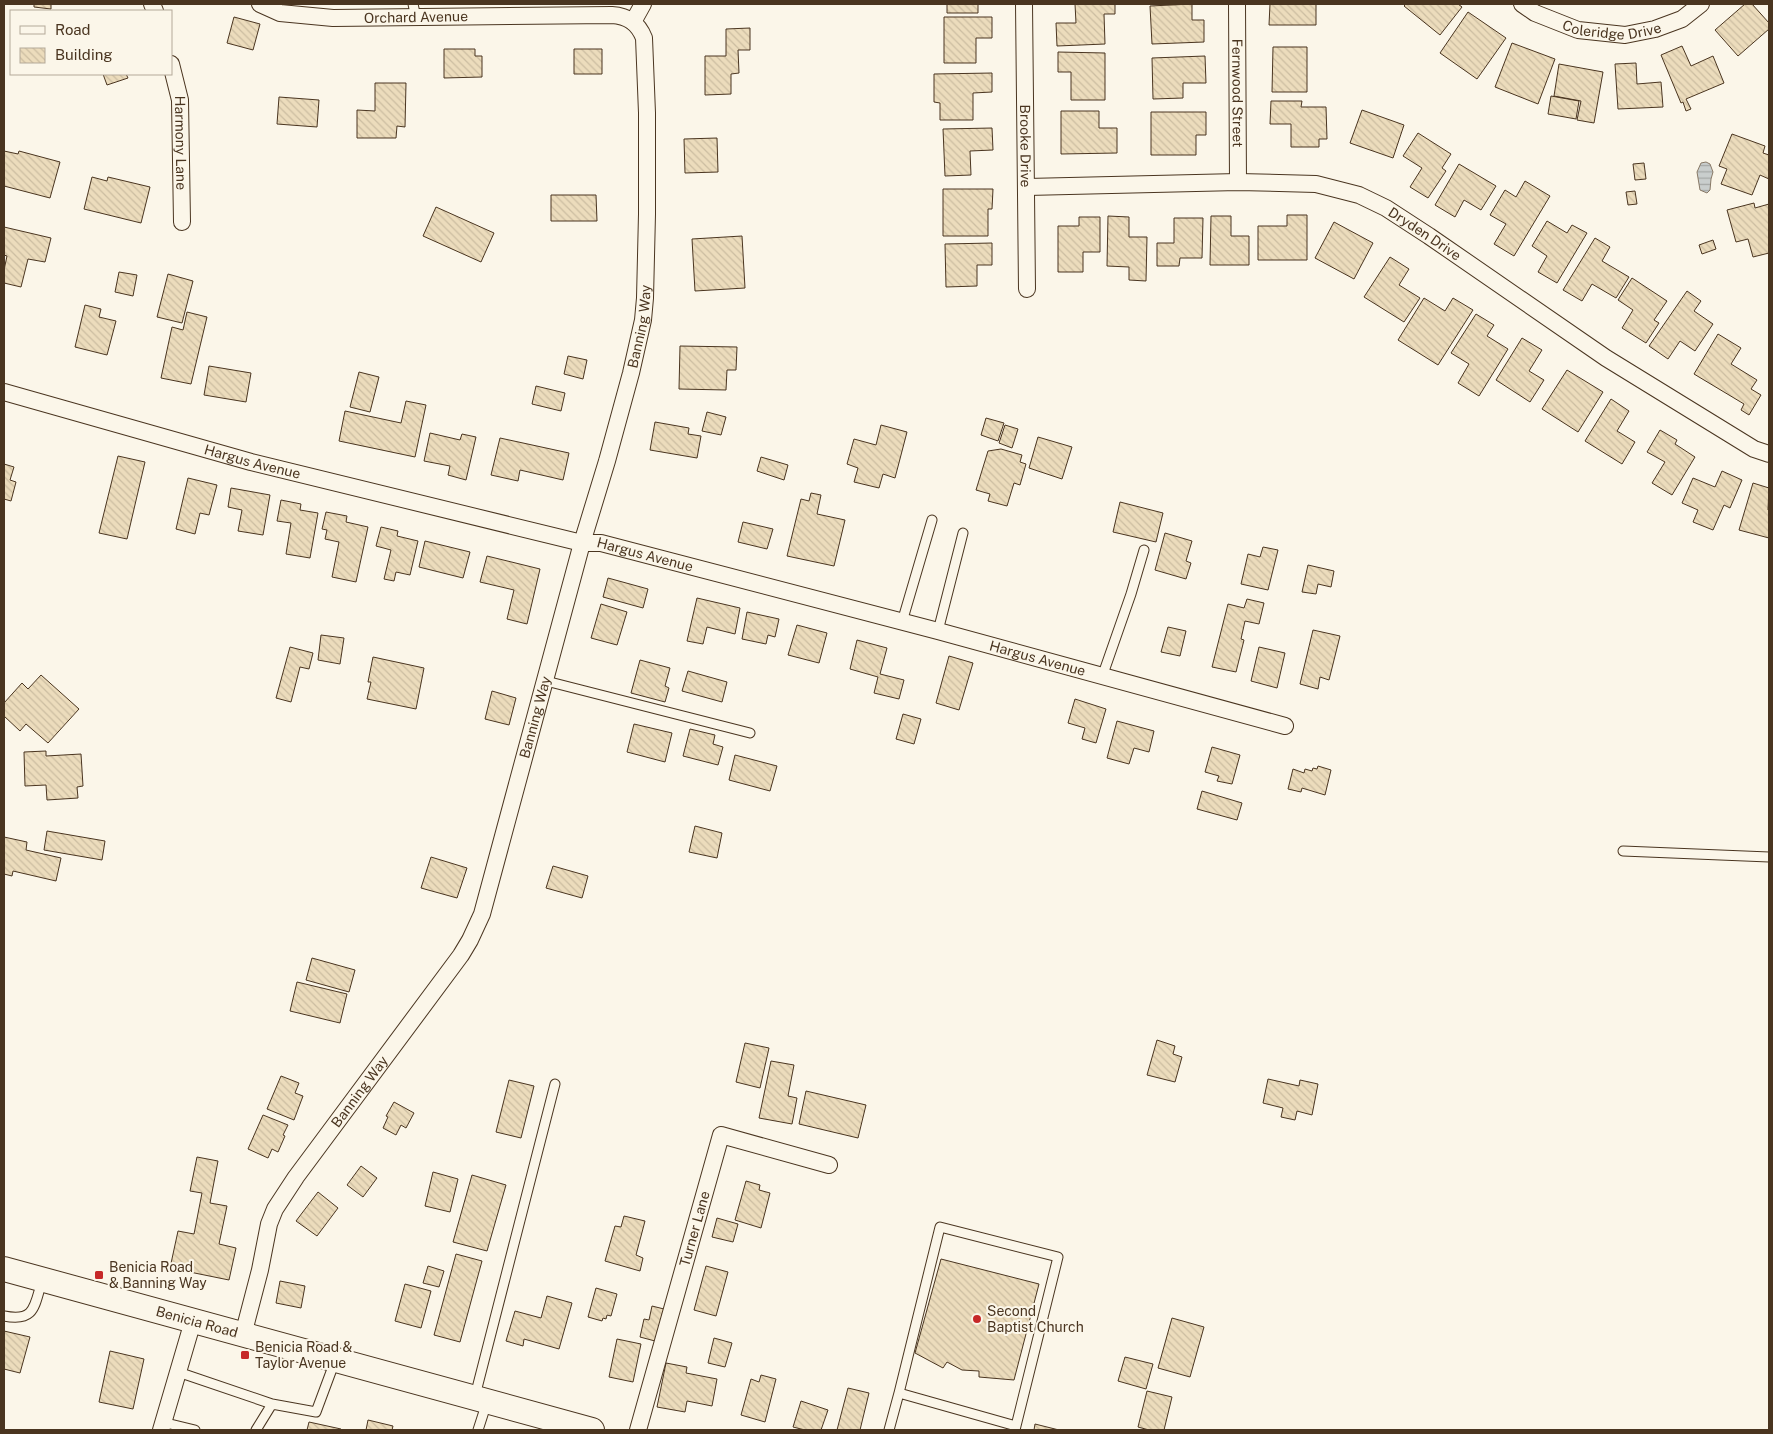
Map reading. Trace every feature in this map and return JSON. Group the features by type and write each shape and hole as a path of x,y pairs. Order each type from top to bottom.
{"main road":[{"name":"Benicia Road","path":"4,1269 592,1430"}],"street":[{"name":"Orchard Avenue","path":"260,4 280,13 333,18 415,11 612,15 622,16 633,22"},
{"path":"633,22 643,4"},
{"name":"Brooke Drive","path":"1024,4 1027,289"},
{"name":"Fernwood Street","path":"1237,4 1238,182"},
{"name":"Coleridge Drive","path":"1522,4 1536,13 1578,30 1625,35 1656,30 1682,19 1701,4"},
{"name":"Banning Way","path":"243,1335 260,1270 267,1232 275,1209 296,1176 461,955 482,914 582,542 607,461 635,358 642,320 645,298 647,113 644,38 640,28 633,22"},
{"name":"Harmony Lane","path":"172,68 180,100 182,222"},
{"name":"Dryden Drive","path":"1027,187 1238,182 1316,184 1359,194 1430,236 1606,358 1754,449 1769,454"},
{"name":"Hargus Avenue","path":"4,392 251,462 582,542 601,543 938,631 1285,726"},
{"name":"Turner Lane","path":"638,1430 721,1136 829,1165"},
{"path":"162,1426 193,1321"}],"lane":[{"path":"902,622 932,520"},
{"path":"938,631 963,533"},
{"path":"1102,676 1131,594 1144,550"},
{"path":"546,681 750,733"},
{"path":"1623,851 1769,857"},
{"path":"478,1430 481,1400 555,1084"},
{"path":"889,1430 940,1228 1058,1256 1015,1428 899,1393"},
{"path":"4,1316 18,1318 26,1316 33,1309 42,1280"},
{"path":"178,1372 272,1404 316,1412 335,1361"},
{"path":"256,1430 272,1404"},
{"path":"162,1426 194,1430"}],"shaded area":[{"path":"1706,162 1710,164 1713,172 1710,190 1707,193 1700,190 1697,172 1701,163"}],"building":[{"path":"34,4 51,4 51,9 34,7"},
{"path":"947,4 978,4 978,13 947,13"},
{"path":"1075,4 1115,4 1115,14 1104,14 1105,44 1057,46 1056,23 1076,23"},
{"path":"1192,4 1192,20 1204,20 1204,42 1152,44 1150,6"},
{"path":"1270,4 1316,4 1316,25 1269,25"},
{"path":"1406,4 1458,4 1462,7 1440,35 1404,6"},
{"path":"1745,4 1752,4 1769,23 1769,29 1738,56 1715,30"},
{"path":"1468,12 1506,38 1477,79 1440,53"},
{"path":"234,17 260,24 253,50 227,43"},
{"path":"944,17 992,17 992,38 976,38 976,63 944,63"},
{"path":"750,28 750,50 738,50 739,73 731,74 731,94 705,95 705,56 726,56 726,29"},
{"path":"1512,43 1555,59 1538,104 1495,87"},
{"path":"1682,46 1691,66 1713,56 1724,83 1686,99 1691,109 1686,111 1661,55"},
{"path":"1273,47 1307,47 1307,92 1272,92"},
{"path":"444,49 475,49 475,56 482,56 482,77 444,78"},
{"path":"574,49 602,49 602,74 574,74"},
{"path":"1058,52 1105,53 1105,100 1071,100 1071,72 1058,72"},
{"path":"1205,56 1206,83 1183,83 1183,98 1153,99 1152,58"},
{"path":"1636,63 1637,84 1661,82 1663,107 1618,109 1615,64"},
{"path":"1559,64 1603,72 1594,123 1577,120 1581,101 1554,96"},
{"path":"992,73 992,92 973,93 973,120 940,120 940,103 934,102 934,74"},
{"path":"103,75 126,75 128,78 107,85"},
{"path":"375,83 406,83 405,127 397,126 396,138 357,138 357,110 375,111"},
{"path":"1551,96 1579,101 1576,119 1548,114"},
{"path":"279,97 319,100 317,127 277,124"},
{"path":"1271,101 1302,101 1301,107 1326,107 1327,139 1319,139 1319,147 1291,147 1291,124 1270,124"},
{"path":"1362,110 1404,125 1393,158 1350,143"},
{"path":"1061,111 1099,111 1099,128 1117,128 1117,153 1061,154"},
{"path":"1151,112 1206,112 1206,135 1196,135 1196,155 1151,155"},
{"path":"992,128 993,150 970,151 971,175 945,176 943,129"},
{"path":"1418,133 1451,154 1442,168 1446,171 1428,198 1410,187 1422,168 1403,156"},
{"path":"1732,134 1765,146 1763,153 1769,155 1769,179 1760,175 1752,195 1721,184 1727,169 1719,166"},
{"path":"717,138 718,172 685,173 684,139"},
{"path":"4,151 18,154 19,151 60,162 50,198 4,186"},
{"path":"1644,163 1646,179 1635,180 1633,164"},
{"path":"1459,164 1496,186 1481,210 1464,200 1455,217 1435,205"},
{"path":"92,177 107,181 108,177 150,187 141,223 84,209"},
{"path":"1525,181 1550,196 1514,256 1494,244 1506,224 1490,215 1505,190 1516,197"},
{"path":"943,189 993,189 992,209 988,209 988,236 943,236"},
{"path":"1635,191 1637,204 1628,205 1626,192"},
{"path":"551,195 596,195 597,221 551,221"},
{"path":"1754,203 1755,208 1769,204 1769,253 1753,257 1748,239 1736,242 1727,210"},
{"path":"436,207 494,233 481,262 423,236"},
{"path":"1287,215 1307,215 1307,260 1258,260 1258,226 1287,226"},
{"path":"1108,216 1129,217 1129,237 1147,237 1146,281 1129,280 1129,267 1107,266"},
{"path":"1211,216 1231,216 1231,236 1249,236 1249,265 1210,265"},
{"path":"1079,217 1100,217 1100,252 1083,252 1083,272 1058,272 1058,226 1079,226"},
{"path":"1174,218 1203,218 1202,258 1180,258 1179,266 1157,266 1157,243 1174,243"},
{"path":"1547,221 1567,233 1572,225 1587,233 1557,283 1538,272 1547,256 1532,246"},
{"path":"1334,222 1373,243 1354,279 1315,258"},
{"path":"4,227 51,238 45,262 28,259 21,287 4,283 7,256 4,255"},
{"path":"742,236 745,288 695,291 692,239"},
{"path":"1595,238 1610,247 1602,261 1629,277 1616,298 1592,284 1582,301 1563,290"},
{"path":"1713,240 1716,249 1702,254 1699,245"},
{"path":"992,243 992,265 977,265 977,286 946,287 945,244"},
{"path":"1390,257 1409,269 1399,285 1420,298 1404,322 1364,297"},
{"path":"119,272 137,275 133,296 115,292"},
{"path":"168,274 193,281 182,323 157,317"},
{"path":"1632,278 1667,301 1654,320 1659,323 1646,343 1622,328 1633,310 1618,300"},
{"path":"1687,291 1701,301 1694,311 1713,324 1695,351 1680,341 1668,359 1649,346"},
{"path":"1424,298 1445,311 1453,298 1473,310 1438,365 1398,340"},
{"path":"85,305 101,309 99,317 116,321 107,355 75,347"},
{"path":"187,312 207,317 191,384 161,378 172,327 183,330"},
{"path":"1476,314 1494,325 1487,336 1508,349 1479,396 1458,383 1469,364 1451,353"},
{"path":"1718,334 1741,348 1731,364 1757,380 1751,389 1761,395 1749,415 1741,410 1744,404 1694,374"},
{"path":"1522,338 1542,350 1529,371 1544,380 1530,402 1496,380"},
{"path":"680,346 737,347 736,370 727,370 726,390 679,389"},
{"path":"568,356 587,360 583,379 564,374"},
{"path":"209,366 251,373 246,402 204,395"},
{"path":"1567,370 1603,392 1578,432 1542,409"},
{"path":"359,372 379,377 370,412 350,407"},
{"path":"536,386 565,393 561,411 532,404"},
{"path":"1611,399 1629,411 1617,431 1635,442 1622,464 1585,441"},
{"path":"406,401 426,405 415,457 339,441 345,411 401,423"},
{"path":"707,412 726,417 721,435 702,431"},
{"path":"986,418 1004,423 998,441 981,435"},
{"path":"655,422 689,428 688,434 701,436 697,458 650,450"},
{"path":"881,425 907,432 895,478 883,474 879,488 854,482 858,468 847,464 854,439 876,445"},
{"path":"1005,425 1018,429 1012,448 999,443"},
{"path":"1660,430 1677,440 1675,444 1695,457 1672,495 1652,483 1665,462 1647,452"},
{"path":"430,433 460,440 462,434 476,437 466,480 448,475 450,466 424,461"},
{"path":"1038,437 1072,447 1062,479 1029,468"},
{"path":"500,438 569,453 563,480 520,470 518,481 491,475"},
{"path":"1001,449 1022,455 1020,462 1026,464 1020,485 1014,483 1007,506 988,501 990,494 976,490 988,451"},
{"path":"118,456 145,462 127,539 99,533"},
{"path":"761,457 788,465 784,480 757,471"},
{"path":"4,464 14,467 10,480 16,482 11,501 4,499"},
{"path":"1722,471 1742,480 1730,508 1724,505 1713,530 1693,522 1698,510 1682,503 1693,478 1715,487"},
{"path":"188,478 217,485 209,515 200,513 195,534 176,529"},
{"path":"1753,483 1769,488 1769,538 1739,530"},
{"path":"231,488 270,495 263,535 238,531 242,510 228,507"},
{"path":"811,493 821,495 817,514 845,520 834,566 787,556 801,499 809,501"},
{"path":"281,500 301,504 300,510 318,513 310,558 286,554 291,523 277,521"},
{"path":"1120,502 1163,513 1156,542 1113,532"},
{"path":"326,512 347,516 346,522 368,527 356,582 332,577 339,542 325,539 327,530 322,529"},
{"path":"743,522 773,529 767,549 738,542"},
{"path":"381,527 398,531 397,536 418,541 410,575 396,572 394,581 384,579 391,550 376,546"},
{"path":"1165,533 1192,541 1186,561 1191,563 1186,579 1155,570"},
{"path":"425,541 470,552 463,578 419,567"},
{"path":"1263,547 1278,550 1268,590 1241,584 1248,554 1260,557"},
{"path":"487,556 540,569 527,624 507,619 514,590 480,582"},
{"path":"1308,565 1334,571 1331,587 1318,584 1316,594 1302,592"},
{"path":"608,578 648,589 643,608 603,597"},
{"path":"697,598 740,608 735,634 707,627 703,644 687,641"},
{"path":"1247,599 1264,603 1259,624 1245,621 1241,639 1244,640 1236,672 1212,667 1228,604 1244,608"},
{"path":"601,604 627,612 617,645 591,638"},
{"path":"747,612 779,619 775,637 768,635 766,644 742,639"},
{"path":"797,625 827,633 819,663 788,655"},
{"path":"1168,627 1186,631 1180,656 1161,652"},
{"path":"1313,630 1340,636 1329,680 1320,677 1318,689 1300,684"},
{"path":"321,635 344,638 340,664 318,660"},
{"path":"857,640 887,648 880,674 904,680 899,699 874,693 878,677 850,669"},
{"path":"290,647 313,653 309,669 300,667 291,702 276,698"},
{"path":"1259,647 1285,653 1277,688 1251,681"},
{"path":"949,656 973,663 959,710 936,703"},
{"path":"373,657 424,668 416,709 367,699 371,682 368,682"},
{"path":"640,660 670,668 665,686 669,688 665,702 631,693"},
{"path":"688,671 727,682 722,702 682,691"},
{"path":"41,675 79,709 48,743 26,724 20,731 4,716 4,703 22,683 28,689"},
{"path":"492,691 516,698 509,725 485,719"},
{"path":"1075,699 1106,709 1096,743 1082,739 1085,728 1068,723"},
{"path":"903,714 921,719 914,744 896,739"},
{"path":"1117,721 1154,731 1149,752 1134,748 1129,764 1107,758"},
{"path":"634,724 672,733 665,762 627,752"},
{"path":"690,729 715,735 713,744 723,747 718,765 683,756"},
{"path":"1212,747 1240,755 1232,784 1217,781 1219,776 1205,772"},
{"path":"46,751 46,756 81,754 83,786 77,787 78,798 47,800 46,785 25,786 24,752"},
{"path":"735,755 777,766 770,791 729,780"},
{"path":"1318,766 1331,770 1325,795 1302,788 1301,792 1288,789 1293,769 1304,773 1305,769 1312,771 1313,768 1317,769"},
{"path":"1202,791 1242,803 1237,820 1197,809"},
{"path":"695,826 722,833 717,858 689,852"},
{"path":"47,831 105,841 102,860 44,850"},
{"path":"4,837 27,842 26,850 61,858 56,881 13,871 12,876 4,874"},
{"path":"431,857 467,868 457,898 421,888"},
{"path":"553,866 588,876 582,898 546,888"},
{"path":"312,958 355,970 349,992 306,980"},
{"path":"297,982 347,994 340,1023 290,1011"},
{"path":"1157,1040 1175,1046 1173,1054 1182,1057 1175,1082 1147,1075"},
{"path":"745,1043 769,1048 760,1088 736,1082"},
{"path":"771,1061 794,1065 788,1096 797,1098 792,1124 759,1118"},
{"path":"281,1076 299,1083 295,1093 303,1096 294,1120 267,1109"},
{"path":"1268,1079 1299,1086 1300,1080 1318,1084 1312,1115 1297,1111 1295,1120 1281,1117 1283,1108 1263,1103"},
{"path":"509,1080 534,1086 521,1138 496,1132"},
{"path":"806,1091 866,1105 858,1138 799,1124"},
{"path":"394,1102 414,1113 406,1128 401,1125 396,1135 383,1128 388,1117 386,1116"},
{"path":"263,1115 288,1125 278,1152 272,1149 268,1158 248,1149"},
{"path":"197,1157 218,1161 210,1203 227,1206 219,1244 236,1248 229,1280 170,1268 178,1231 194,1234 202,1193 190,1191"},
{"path":"361,1166 377,1178 363,1197 347,1185"},
{"path":"433,1172 458,1179 450,1212 425,1206"},
{"path":"472,1175 506,1185 487,1251 453,1242"},
{"path":"746,1181 760,1185 759,1190 770,1193 761,1228 735,1220"},
{"path":"318,1192 338,1208 317,1236 296,1221"},
{"path":"624,1216 645,1221 636,1255 643,1258 640,1271 605,1261 615,1226 621,1227"},
{"path":"717,1218 738,1224 733,1242 712,1237"},
{"path":"456,1254 482,1261 460,1342 434,1335"},
{"name":"Second Baptist Church","path":"941,1259 1039,1284 1014,1380 979,1377 979,1371 962,1370 947,1362 943,1368 915,1353"},
{"path":"428,1266 444,1271 439,1287 423,1283"},
{"path":"706,1266 728,1272 716,1316 694,1310"},
{"path":"280,1281 305,1286 301,1308 276,1303"},
{"path":"405,1284 431,1291 421,1328 395,1321"},
{"path":"596,1288 617,1294 611,1316 607,1315 606,1319 603,1318 602,1321 588,1317"},
{"path":"547,1296 572,1303 559,1349 524,1339 523,1346 506,1341 515,1311 541,1318"},
{"path":"652,1306 664,1309 655,1341 640,1337 644,1319 649,1320"},
{"path":"1172,1318 1204,1327 1190,1377 1158,1368"},
{"path":"4,1331 30,1337 20,1373 4,1369"},
{"path":"714,1338 732,1343 725,1367 708,1363"},
{"path":"617,1339 641,1344 633,1382 609,1377"},
{"path":"110,1351 144,1359 133,1409 99,1402"},
{"path":"1125,1357 1153,1364 1146,1389 1118,1381"},
{"path":"666,1363 687,1367 686,1373 717,1379 712,1406 687,1401 685,1412 657,1407"},
{"path":"761,1375 776,1379 765,1422 741,1415 751,1379 759,1382"},
{"path":"848,1388 869,1393 860,1430 837,1430"},
{"path":"1147,1391 1172,1397 1164,1430 1149,1430 1138,1427"},
{"path":"801,1401 828,1410 821,1430 805,1430 793,1427"},
{"path":"368,1420 393,1426 392,1430 366,1430"},
{"path":"309,1422 341,1429 341,1430 307,1430"},
{"path":"1035,1424 1059,1430 1034,1430"}],"place":[{"name":"Benicia Road & Banning Way","path":"99,1275"},
{"name":"Second Baptist Church","path":"977,1319"},
{"name":"Benicia Road & Taylor Avenue","path":"245,1355"}]}
